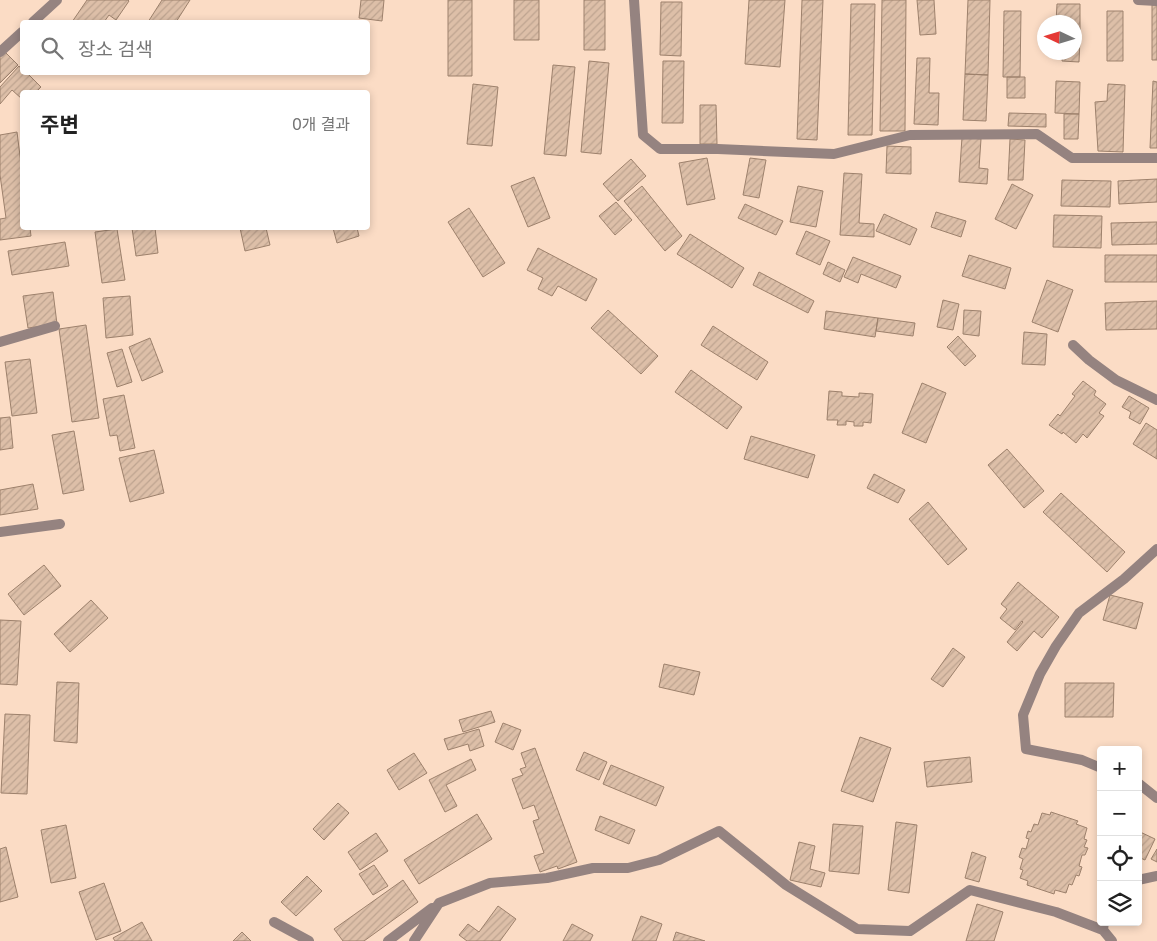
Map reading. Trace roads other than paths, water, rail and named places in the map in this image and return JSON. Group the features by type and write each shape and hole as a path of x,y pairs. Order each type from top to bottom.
{"street":[{"path":"35,20 58,0"},
{"path":"634,0 643,135 660,149 718,149 834,154 910,135 1037,134 1072,158 1157,158"},
{"path":"1138,0 1157,0"},
{"path":"0,52 20,34"},
{"path":"0,342 55,326"},
{"path":"1073,345 1089,360 1116,380 1157,400"},
{"path":"0,532 60,524"},
{"path":"1097,766 1082,760 1026,749 1023,715 1040,674 1056,646 1079,614 1124,579 1157,549"},
{"path":"1142,786 1157,798"},
{"path":"388,941 439,903 490,883 547,878 593,868 628,868 659,860 719,831 786,885 857,929 910,931 970,890 1097,924"},
{"path":"1142,879 1157,876"},
{"path":"414,941 439,903"},
{"path":"274,922 309,941"},
{"path":"1104,926 1112,941"}]}
